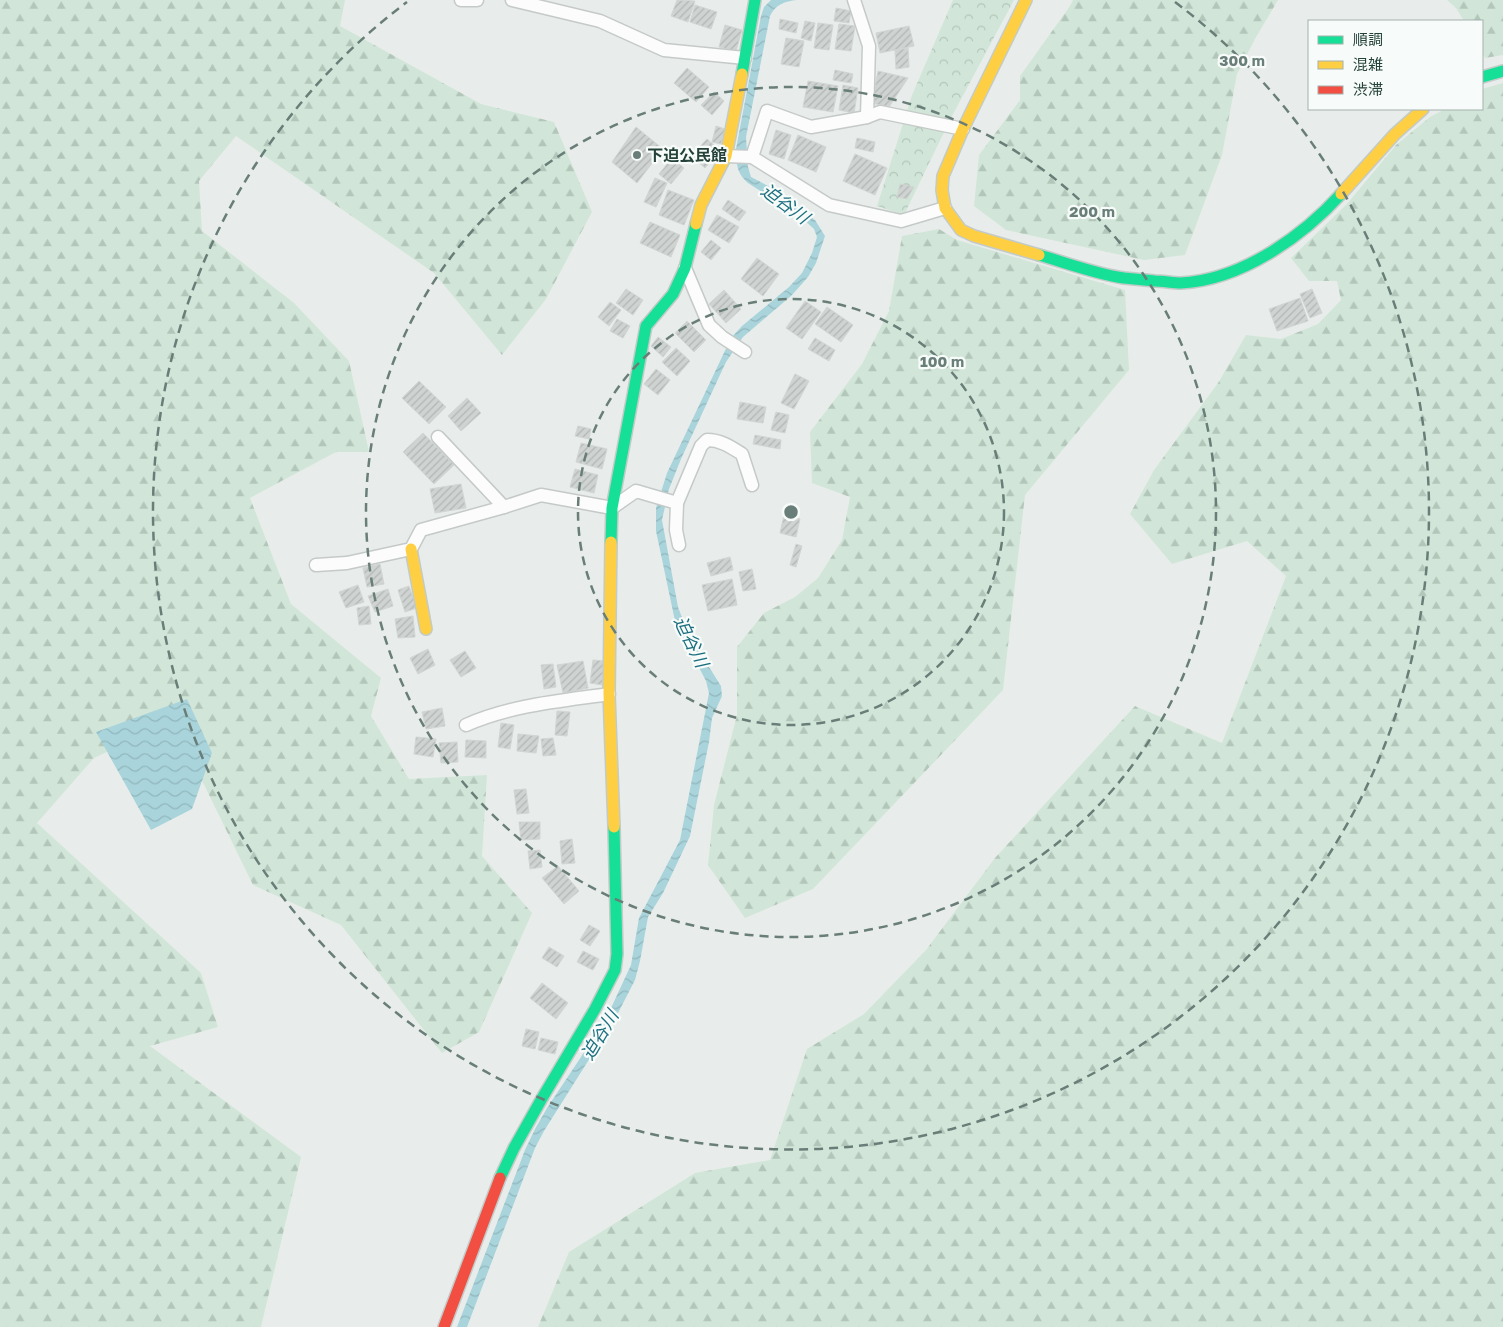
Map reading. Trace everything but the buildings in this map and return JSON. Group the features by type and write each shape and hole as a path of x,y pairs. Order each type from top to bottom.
{"street":[{"path":"461,0 477,0"},
{"path":"512,0 600,21 664,50 745,58"},
{"path":"444,1327 497,1184 514,1148 540,1100 596,1010 615,970 617,954 616,872 610,694 612,508 646,326 673,294 685,268 701,205 730,156 755,0"},
{"path":"854,0 869,46 867,116"},
{"path":"1026,0 963,129 943,176 942,190 945,208 961,230 974,236 1105,274 1124,278 1181,283 1211,278 1236,271 1288,242 1310,225 1333,203 1395,134 1422,110"},
{"path":"1483,77 1503,71"},
{"path":"752,157 767,111 811,128 880,112 963,129"},
{"path":"730,156 752,157 829,205 901,221 945,208"},
{"path":"685,268 709,325 722,338 742,350"},
{"path":"438,437 504,507"},
{"path":"679,545 676,530 675,502 701,446 707,440 716,440 742,454 752,485"},
{"path":"426,629 411,549 421,530 541,495 612,508 636,491 675,502"},
{"path":"316,565 348,563 411,549"},
{"path":"466,725 481,718 533,705 610,694"}],"green space":[{"path":"0,0 345,0 340,26 481,104 554,122 592,212 546,299 502,355 434,273 236,136 199,181 202,231 294,303 349,361 369,452 336,452 250,498 291,604 381,678 371,716 409,779 487,775 482,856 532,913 479,1032 442,1053 341,925 253,885 173,721 94,758 37,823 201,973 218,1027 150,1046 301,1157 261,1327 0,1327"},
{"path":"953,0 1014,0 951,118 904,215 877,206 912,95"},
{"path":"1073,0 1278,0 1237,74 1222,155 1185,255 1144,260 1006,230 974,206 979,155 1020,100 1020,76"},
{"path":"1447,0 1503,0 1503,55 1485,58 1483,54 1483,20 1463,20 1456,8"},
{"path":"1503,83 1503,1327 538,1327 569,1252 695,1173 770,1160 807,1049 864,1014 926,950 995,858 1135,706 1222,743 1286,576 1247,541 1172,564 1130,514 1154,470 1218,383 1246,335 1281,339 1318,324 1341,300 1337,281 1309,281 1291,258 1346,205 1396,145 1430,117 1443,110 1483,110 1483,89"},
{"path":"939,229 957,240 1125,290 1129,370 1025,495 1003,690 813,889 745,918 708,865 714,805 737,715 737,647 764,613 795,597 818,578 842,540 850,497 812,483 810,432 862,364 889,311 902,236"}],"water":[{"name":"迫谷川","path":"771,0 797,0 781,4 770,16 746,137 748,167 751,177 770,187 815,220 825,236 816,263 808,277 792,295 743,337 726,362 681,459 669,489 662,520 678,607 686,628 721,686 722,696 712,718 690,836 663,893 648,917 635,980 617,1015 535,1148 467,1327 457,1327 525,1150 547,1108 605,1021 631,965 639,918 680,840 709,693 706,681 675,621 656,531 656,508 667,473 731,338 742,326 789,287 802,273 812,253 817,237 814,229 801,217 748,183 739,172 737,164 736,149 761,16 764,7"},
{"path":"187,699 212,753 192,809 151,830 96,732"}],"traffic: fast":[{"path":"742,74 755,0"},
{"path":"1483,77 1503,71"},
{"path":"1039,255 1092,271 1124,278 1181,283 1204,280 1248,265 1269,253 1308,226 1341,194"},
{"path":"611,542 612,508 646,326 673,294 685,268 696,224"},
{"path":"500,1178 514,1148 595,1009 615,970 617,954 614,827"}],"traffic: slow":[{"path":"1026,0 963,129 943,176 942,190 945,208 961,230 974,236 1039,255"},
{"path":"696,224 701,205 726,156 742,74"},
{"path":"1341,194 1395,134 1422,110"},
{"path":"611,542 609,694 614,827"},
{"path":"411,549 426,629"}],"traffic: jam":[{"path":"444,1327 500,1178"}],"place":[{"name":"下迫公民館","path":"637,155"}]}
